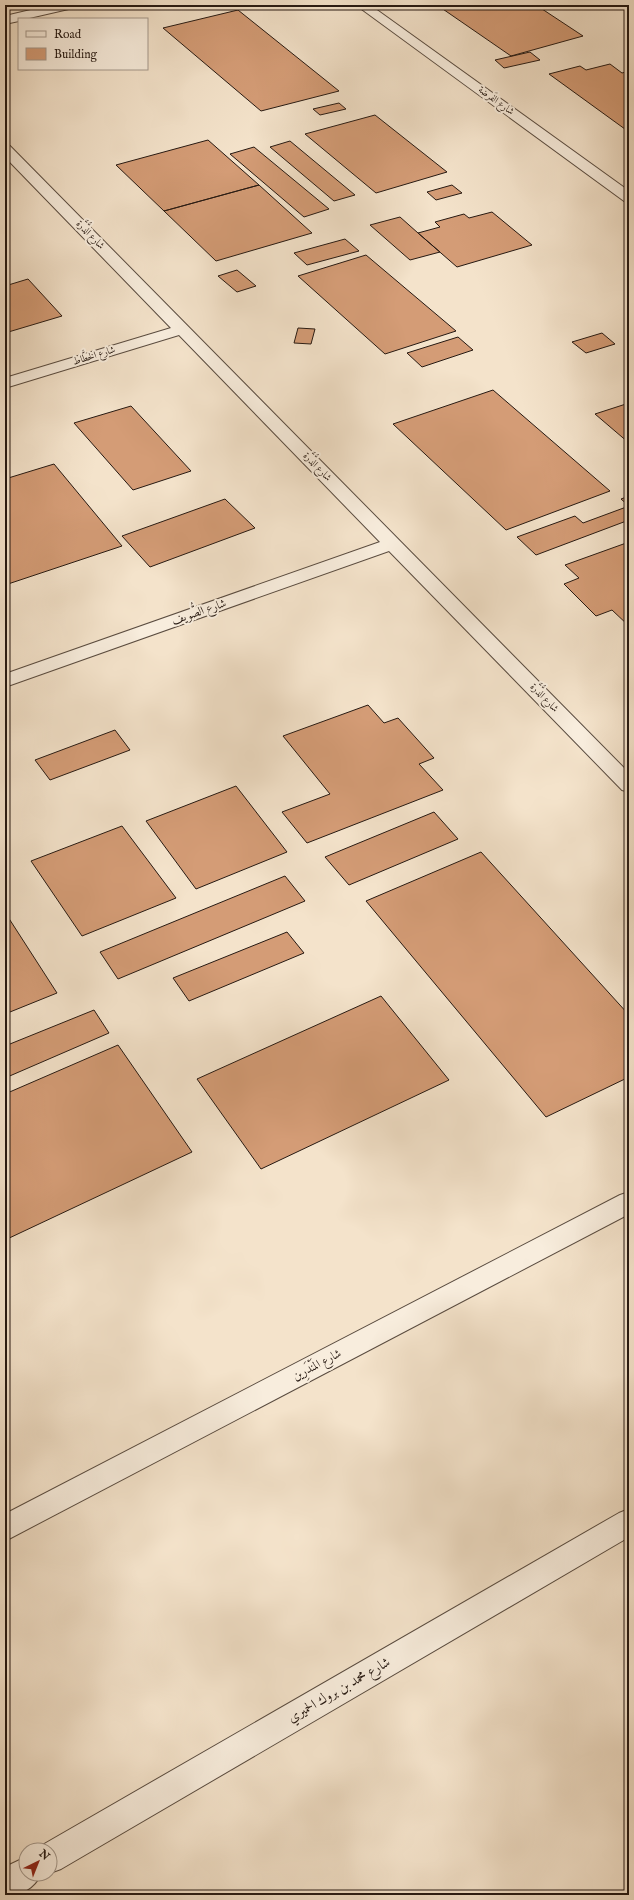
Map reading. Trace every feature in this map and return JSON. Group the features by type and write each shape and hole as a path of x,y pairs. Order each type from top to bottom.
{"street":[{"path":"5,20 68,5"},
{"name":"شارع الفَرضة","path":"362,5 629,198"},
{"name":"شارع الدُّرَّة","path":"5,149 629,785"},
{"name":"شارع الخطَّاط","path":"5,383 183,329"},
{"name":"شارع الصُّويف","path":"5,681 392,544"},
{"name":"شارع المَنْدَرِين","path":"5,1528 629,1202"},
{"name":"شارع محمد بن بروك الحميري","path":"58,1853 627,1528"},
{"path":"5,1884 18,1877"}],"building":[{"path":"437,5 536,5 583,36 511,56"},
{"path":"238,10 339,91 261,111 163,28"},
{"path":"530,52 540,60 504,68 495,60"},
{"path":"610,64 622,73 629,71 629,132 549,74 580,66 586,70"},
{"path":"339,103 346,109 320,115 313,109"},
{"path":"375,115 447,172 376,193 305,134"},
{"path":"208,140 259,185 164,211 116,165"},
{"path":"290,141 355,195 334,201 270,147"},
{"path":"254,147 329,209 304,217 230,154"},
{"path":"259,185 312,233 216,261 164,211"},
{"path":"452,185 462,193 436,200 427,192"},
{"path":"492,212 532,245 457,267 418,233 440,227 435,222 464,214 469,218"},
{"path":"400,217 440,252 410,260 370,225"},
{"path":"345,239 359,251 307,265 294,253"},
{"path":"366,255 456,331 385,354 298,276"},
{"path":"237,270 256,286 237,292 218,276"},
{"path":"28,279 62,316 5,333 5,286"},
{"path":"298,328 315,329 311,344 294,343"},
{"path":"602,333 615,344 586,353 572,342"},
{"path":"458,337 473,350 422,367 407,353"},
{"path":"493,390 610,491 506,530 393,424"},
{"path":"629,403 629,443 595,414"},
{"path":"131,406 191,471 133,490 74,423"},
{"path":"54,464 122,546 5,585 5,479"},
{"path":"629,496 629,506 621,499"},
{"path":"225,499 255,528 150,567 122,536"},
{"path":"629,506 629,520 536,555 517,537 575,516 583,523"},
{"path":"629,542 629,626 612,610 596,616 564,584 579,578 565,565"},
{"path":"368,705 384,723 398,718 434,758 419,764 443,790 307,843 282,812 330,794 283,736"},
{"path":"115,730 130,750 50,780 35,760"},
{"path":"236,786 287,852 196,889 146,821"},
{"path":"434,812 458,839 349,885 325,857"},
{"path":"122,826 176,898 82,936 31,861"},
{"path":"481,852 629,1015 629,1077 546,1117 366,901"},
{"path":"285,876 305,901 118,979 100,952"},
{"path":"8,917 57,993 5,1014 5,918"},
{"path":"287,932 304,953 189,1001 173,978"},
{"path":"381,996 449,1080 261,1169 197,1079"},
{"path":"94,1010 109,1033 5,1078 5,1046"},
{"path":"118,1045 192,1152 5,1240 5,1094"}]}
